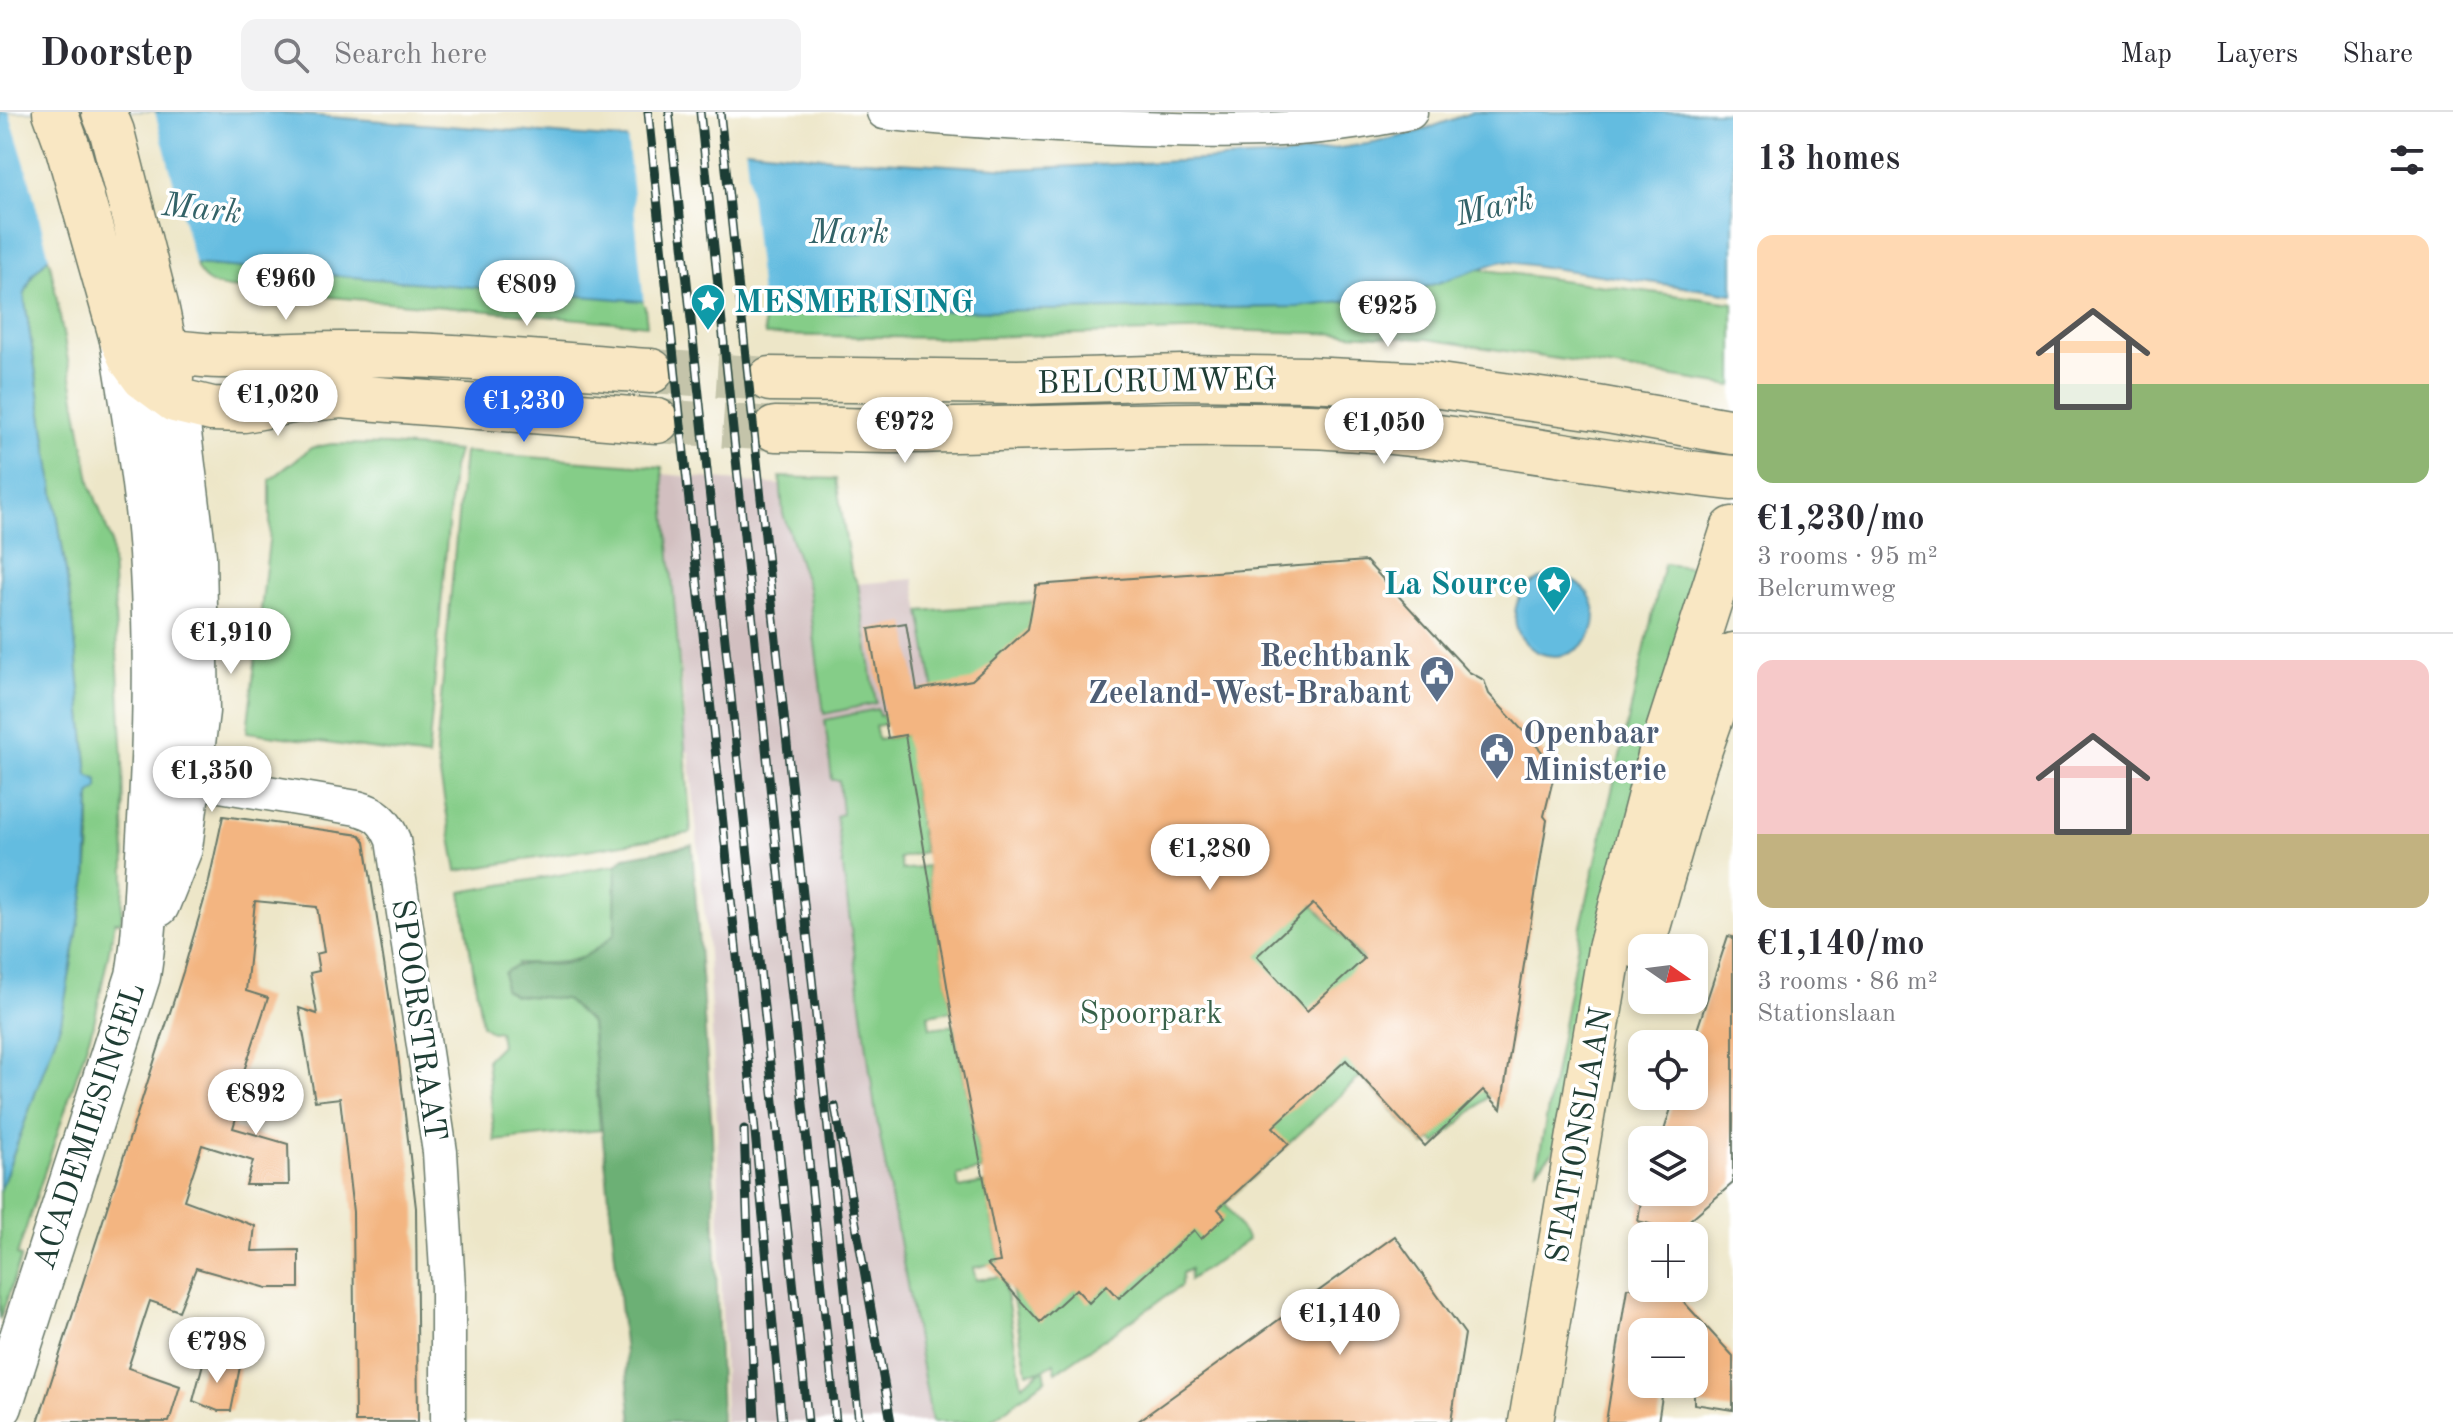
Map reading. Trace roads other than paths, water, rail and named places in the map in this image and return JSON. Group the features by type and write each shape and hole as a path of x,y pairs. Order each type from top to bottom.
{"main road":[{"name":"ACADEMIESINGEL","path":"55,112 131,320"},
{"name":"ACADEMIESINGEL","path":"104,112 112,132 131,320 131,359 144,377 175,400"},
{"path":"131,320 166,352 231,358 340,354 433,356 651,371"},
{"name":"ACADEMIESINGEL","path":"166,352 175,400"},
{"name":"BELCRUMWEG","path":"770,379 1003,382 1182,377 1432,385 1597,408 1733,432"},
{"path":"175,400 212,409 244,410 340,396 657,421"},
{"name":"BELCRUMWEG","path":"775,429 900,431 1184,425 1308,426 1425,435 1660,471 1733,478"},
{"name":"STATIONSLAAN","path":"1531,1422 1610,949 1660,756 1733,529"},
{"name":"STATIONSLAAN","path":"1646,934 1694,766 1733,655"},
{"name":"STATIONSLAAN","path":"1557,1422 1609,1105 1628,1014"}],"street":[{"path":"884,112 1021,124 1191,132 1303,130 1410,112"},
{"name":"ACADEMIESINGEL","path":"0,1406 138,976 144,937 156,660 131,320"},
{"name":"ACADEMIESINGEL","path":"144,937 180,848 197,711 194,556 175,400"},
{"name":"SPOORSTRAAT","path":"190,780 357,808 379,816 393,840 440,1152 448,1288 448,1422"}],"water":[{"name":"Mark","path":"0,112 263,112 728,147 832,158 1014,169 1285,156 1374,143 1418,132 1473,112 1733,112 1733,294 1502,261 1429,286 1385,297 1298,307 762,311 195,264 49,257 33,274 24,295 73,618 88,775 98,780 98,788 90,795 87,878 61,1022 0,1191"},
{"path":"1555,576 1570,579 1583,588 1592,601 1595,616 1592,631 1583,644 1570,653 1555,656 1540,653 1527,644 1518,631 1515,616 1518,601 1527,588 1540,579"}],"tunnel":[{"path":"651,371 770,379"},
{"path":"657,421 775,429"}],"railway":[{"path":"648,112 751,1089 782,1422"},
{"path":"669,112 808,1422"},
{"path":"700,112 836,1422"},
{"path":"720,112 859,1422"},
{"path":"835,1106 891,1422"},
{"path":"744,1129 755,1422"}],"place":[{"name":"MESMERISING","path":"708,332"},
{"name":"La Source","path":"1554,614"},
{"name":"Rechtbank Zeeland-West-Brabant","path":"1437,704"},
{"name":"Openbaar Ministerie","path":"1497,781"}],"park label":[{"name":"Spoorpark","path":"1151,1012"}]}
